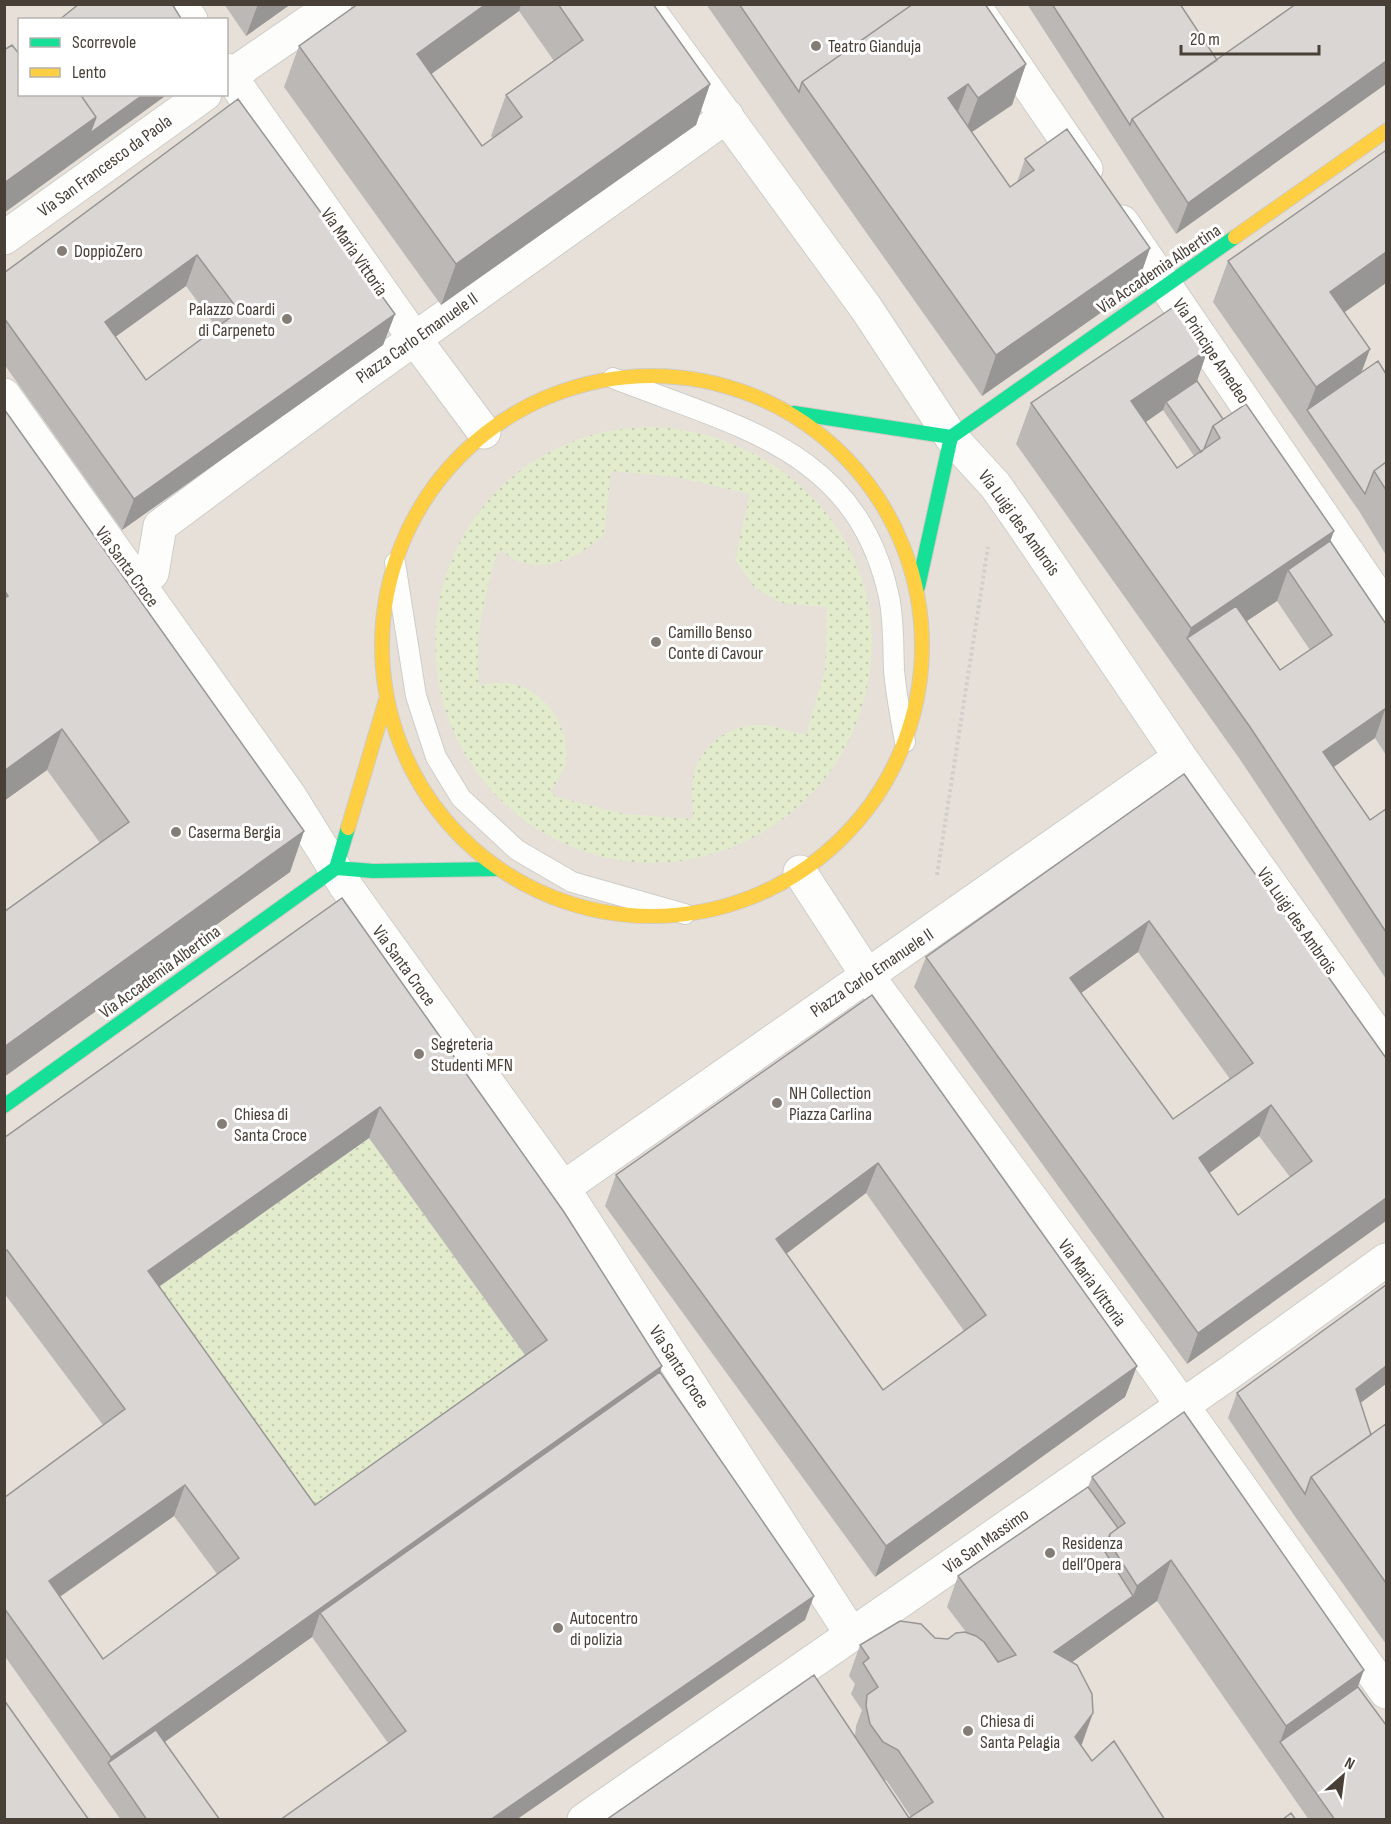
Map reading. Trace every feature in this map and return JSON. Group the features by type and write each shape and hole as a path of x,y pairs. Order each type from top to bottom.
{"street":[{"path":"181,4 190,18"},
{"name":"Via San Francesco da Paola","path":"228,76 335,4"},
{"name":"Via Luigi des Ambrois","path":"644,4 866,308 951,436 995,485 1022,522 1180,757 1386,1047"},
{"name":"Via Principe Amedeo","path":"973,4 1167,283 1386,609"},
{"name":"Via Maria Vittoria","path":"228,88 484,432"},
{"name":"Via San Francesco da Paola","path":"4,238 200,96"},
{"name":"Piazza Carlo Emanuele II","path":"138,582 152,573 160,526 414,338 727,116"},
{"name":"Via Accademia Albertina","path":"951,436 1167,283 1211,256 1386,131"},
{"path":"612,378 687,378 729,387 786,411 837,449 868,482 903,545 917,592 922,632 922,669 917,702 905,742 889,776 868,809 844,836 800,872 752,897 685,914 648,916 572,904 537,890 499,869 468,844 443,818 425,792 397,740 386,698 381,659 382,620 395,563 410,524 426,496 449,465 484,432 525,407 558,392 612,378"},
{"name":"Via Santa Croce","path":"4,395 289,795 345,885 563,1188 852,1635"},
{"path":"786,411 951,436 917,592"},
{"path":"386,698 336,868 373,871 499,869"},
{"name":"Piazza Carlo Emanuele II","path":"563,1188 1180,757"},
{"name":"Via Accademia Albertina","path":"4,1106 336,868"},
{"name":"Via Maria Vittoria","path":"800,872 867,975 1181,1404 1386,1692"},
{"name":"Via San Massimo","path":"584,1820 1386,1260"}],"lane":[{"path":"612,378 726,422 788,449 818,472 857,513 877,554 890,599 894,673 905,742"},
{"path":"395,563 416,696 436,757 461,798 517,850 572,882 685,914"}],"path":[{"path":"931,932 931,912 988,547 1022,522"}],"shaded area":[{"path":"5,5 1386,5 1386,1819 5,1819"}],"green space":[{"path":"654,427 708,436 757,455 799,485 833,522 857,566 870,614 871,667 857,721 849,740 829,774 803,803 788,816 742,843 703,857 662,863 630,862 577,849 545,834 515,813 474,768 448,717 436,662 438,607 454,554 483,507 525,467 579,439 606,432","holes":["611,471 677,477 750,494 735,559 754,587 781,603 827,607 825,670 806,735 762,725 745,726 725,734 707,748 696,767 692,783 693,819 624,814 556,797 551,791 566,761 564,735 559,722 543,700 520,686 504,683 479,685 478,671 482,612 492,568 500,550 514,559 529,564 552,564 564,560 585,549 604,535"]},
{"path":"369,1138 536,1370 303,1536 137,1302"}],"building":[{"path":"79,4 172,4 181,18 62,18"},
{"path":"358,4 486,4 417,54 482,146 522,117 506,95 583,40 558,4 653,4 710,84 456,264 299,46"},
{"path":"739,4 913,4 802,82 799,92"},
{"path":"913,4 985,4 1026,64 978,98 968,84 948,98 1010,187 1034,170 1025,159 1067,129 1150,248 996,355 802,82"},
{"path":"1052,4 1180,4 1217,60 1132,119 1130,125"},
{"path":"1296,4 1386,4 1386,61 1188,203 1132,119"},
{"path":"12,45 18,52 18,96 81,96 96,117 4,183 4,50"},
{"path":"81,96 141,96 90,133 96,117"},
{"name":"Palazzo Coardi di Carpeneto","path":"238,99 395,314 134,499 4,318 4,273","holes":["197,255 239,311 146,380 105,322"]},
{"path":"1385,151 1386,252 1330,292 1370,349 1316,387 1228,261"},
{"path":"1178,304 1208,349 1131,401 1177,468 1220,438 1213,426 1246,404 1334,531 1191,628 1031,403"},
{"path":"1378,361 1386,374 1386,462 1374,471 1365,494 1307,410"},
{"path":"1197,381 1223,419 1213,426 1201,452 1166,402"},
{"name":"Caserma Bergia","path":"4,409 304,831 4,1047 4,912 129,822 62,729 4,771 4,598 8,596 4,590"},
{"path":"1386,462 1386,490 1374,471"},
{"path":"1330,541 1386,624 1386,708 1323,752 1370,820 1386,809 1386,932 1250,727 1187,638 1236,606 1280,670 1332,635 1288,570"},
{"path":"1184,774 1386,1058 1386,1198 1198,1333 926,957","holes":["1149,921 1253,1063 1173,1119 1070,978","1271,1105 1312,1161 1238,1215 1199,1158"]},
{"path":"342,898 564,1212 662,1366 111,1757 4,1608 4,1498 125,1409 7,1250 4,1252 4,1138","holes":["380,1107 547,1340 315,1505 148,1271","185,1485 239,1558 103,1659 49,1581"]},
{"path":"872,995 1137,1366 886,1546 616,1175","holes":["878,1163 986,1315 883,1390 776,1239"]},
{"path":"1386,1285 1386,1366 1356,1389 1371,1435 1311,1477 1305,1494 1237,1393"},
{"path":"660,1372 814,1596 490,1820 280,1820 406,1731 320,1613"},
{"path":"1184,1412 1364,1670 1286,1726 1171,1560 1137,1586 1109,1542 1110,1534 1125,1523 1092,1477"},
{"path":"1386,1424 1386,1583 1311,1477"},
{"path":"1088,1487 1118,1528 1110,1534 1105,1552 1133,1596 1054,1652 1077,1665 1092,1694 1093,1713 1075,1737 1092,1761 1114,1741 1165,1820 606,1820 814,1675 909,1818 933,1802 898,1750 883,1742 870,1724 866,1706 867,1695 878,1687 863,1663 869,1658 860,1645 900,1621 921,1624 935,1638 948,1639 956,1633 965,1632 976,1636 984,1642 998,1662 1016,1655 958,1576"},
{"path":"1358,1687 1386,1725 1386,1820 1335,1820 1280,1742"},
{"path":"4,1700 89,1820 4,1820"},
{"path":"156,1730 220,1820 147,1820 108,1763"},
{"path":"1291,1813 1296,1820 1282,1820"}],"traffic: fast":[{"path":"794,413 951,437 1235,237"},
{"path":"918,587 951,437"},
{"path":"4,1106 336,868 348,828"},
{"path":"336,868 373,871 499,869"}],"traffic: slow":[{"path":"1235,237 1386,131"},
{"path":"652,376 705,381 755,396 802,421 843,455 877,496 902,543 917,593 922,646 917,699 902,749 877,796 843,837 802,871 755,896 705,911 652,916 599,911 549,896 502,871 461,837 427,796 402,749 387,699 382,646 387,593 402,543 427,496 461,455 502,421 549,396 599,381 652,376"},
{"path":"348,828 386,700"}],"place":[{"name":"Teatro Gianduja","path":"816,46"},
{"name":"DoppioZero","path":"62,251"},
{"name":"Palazzo Coardi di Carpeneto","path":"287,319"},
{"name":"Camillo Benso Conte di Cavour","path":"656,642"},
{"name":"Caserma Bergia","path":"176,832"},
{"name":"Segreteria Studenti MFN","path":"419,1054"},
{"name":"NH Collection Piazza Carlina","path":"777,1103"},
{"name":"Chiesa di Santa Croce","path":"222,1124"},
{"name":"Residenza dell’Opera","path":"1050,1553"},
{"name":"Autocentro di polizia","path":"558,1628"},
{"name":"Chiesa di Santa Pelagia","path":"968,1731"}]}
